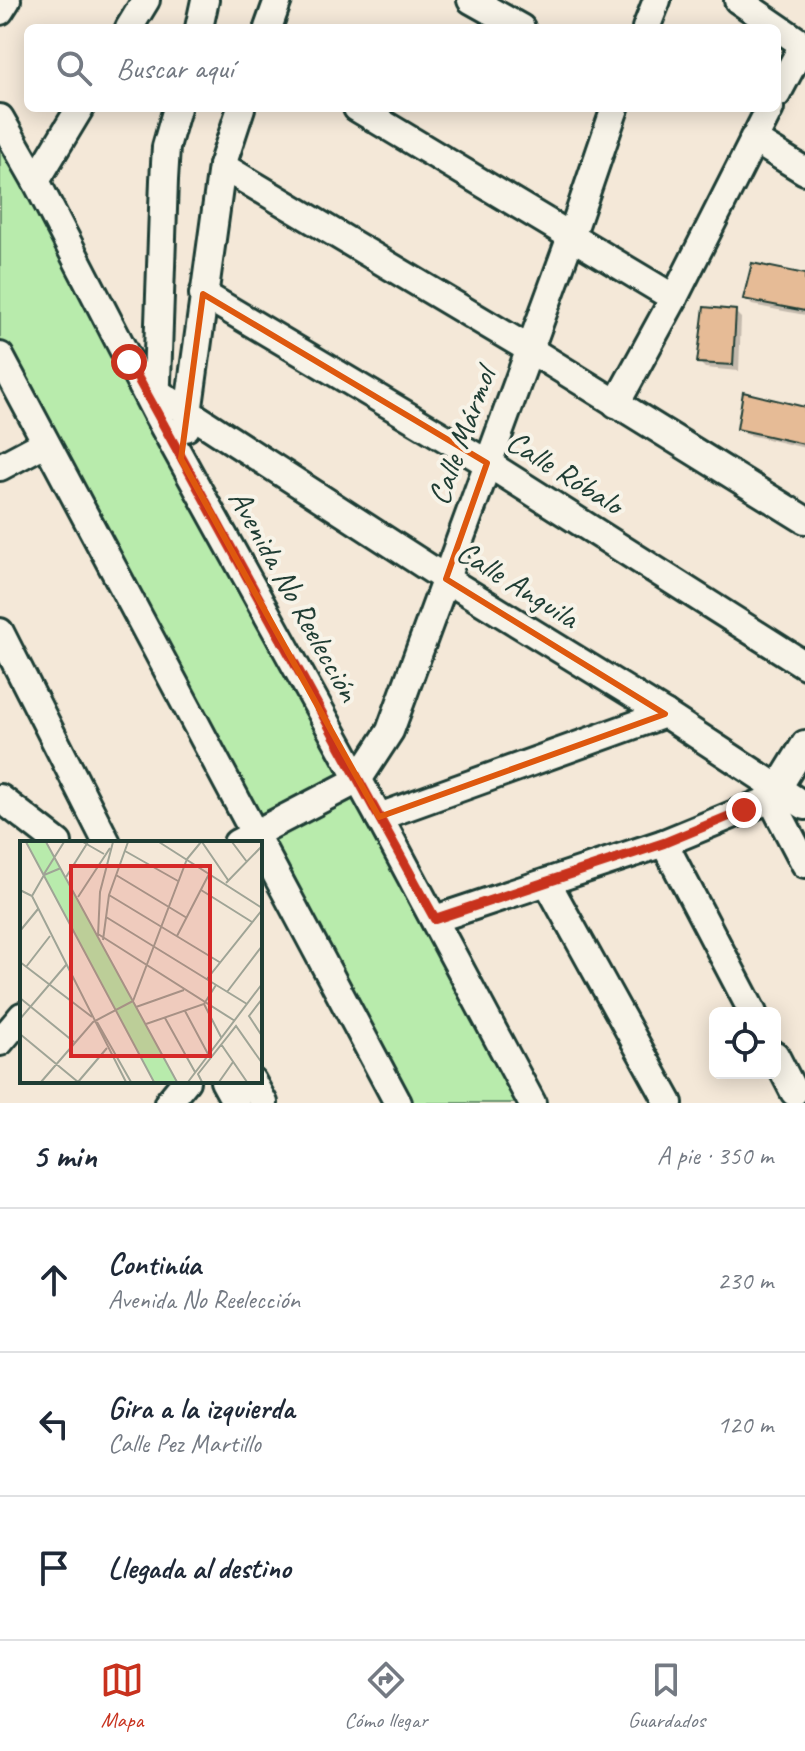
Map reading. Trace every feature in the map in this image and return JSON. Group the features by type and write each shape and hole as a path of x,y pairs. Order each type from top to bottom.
{"street":[{"path":"0,11 7,0"},
{"path":"131,24 146,0"},
{"path":"200,24 205,0"},
{"path":"269,24 278,0"},
{"path":"471,0 514,24"},
{"path":"648,24 657,0"},
{"path":"738,0 773,24"},
{"path":"781,29 804,45 781,87"},
{"path":"36,181 78,112"},
{"path":"156,402 166,147 176,112"},
{"path":"181,459 222,166 240,112"},
{"path":"364,112 572,234 674,298"},
{"name":"Calle Mármol","path":"358,780 390,731 614,112"},
{"path":"616,404 674,298 768,112"},
{"name":"Avenida No Reelección","path":"0,118 156,402 181,459 435,919 532,1103"},
{"path":"753,139 805,171"},
{"path":"222,166 529,349 805,520"},
{"name":"Calle Róbalo","path":"203,294 801,654"},
{"path":"0,356 247,838 358,780"},
{"name":"Calle Anguila","path":"156,402 189,415 665,714 774,794 805,806"},
{"path":"0,467 45,443"},
{"path":"0,632 106,841"},
{"path":"379,817 665,714"},
{"path":"435,919 664,843 774,794 805,744"},
{"path":"774,794 805,864"},
{"path":"0,798 55,841"},
{"path":"664,843 750,1007"},
{"path":"262,864 398,1103"},
{"path":"548,884 669,1103"},
{"path":"0,1042 13,1014"},
{"path":"781,1066 795,1091"},
{"path":"168,1103 184,1083"},
{"path":"225,1083 236,1103"},
{"path":"253,1083 264,1103"}],"highlighted area":[{"path":"203,294 487,463 446,579 665,714 379,817 181,459"}],"green space":[{"path":"0,125 532,1103 398,1103 262,847 262,841 259,841 0,353"}],"building":[{"path":"752,263 805,274 805,311 743,299"},
{"path":"704,307 736,310 733,365 697,363"},
{"path":"743,392 805,407 804,444 737,429"}],"route":[{"path":"129,362 435,919 548,884 664,843 744,810"}]}
